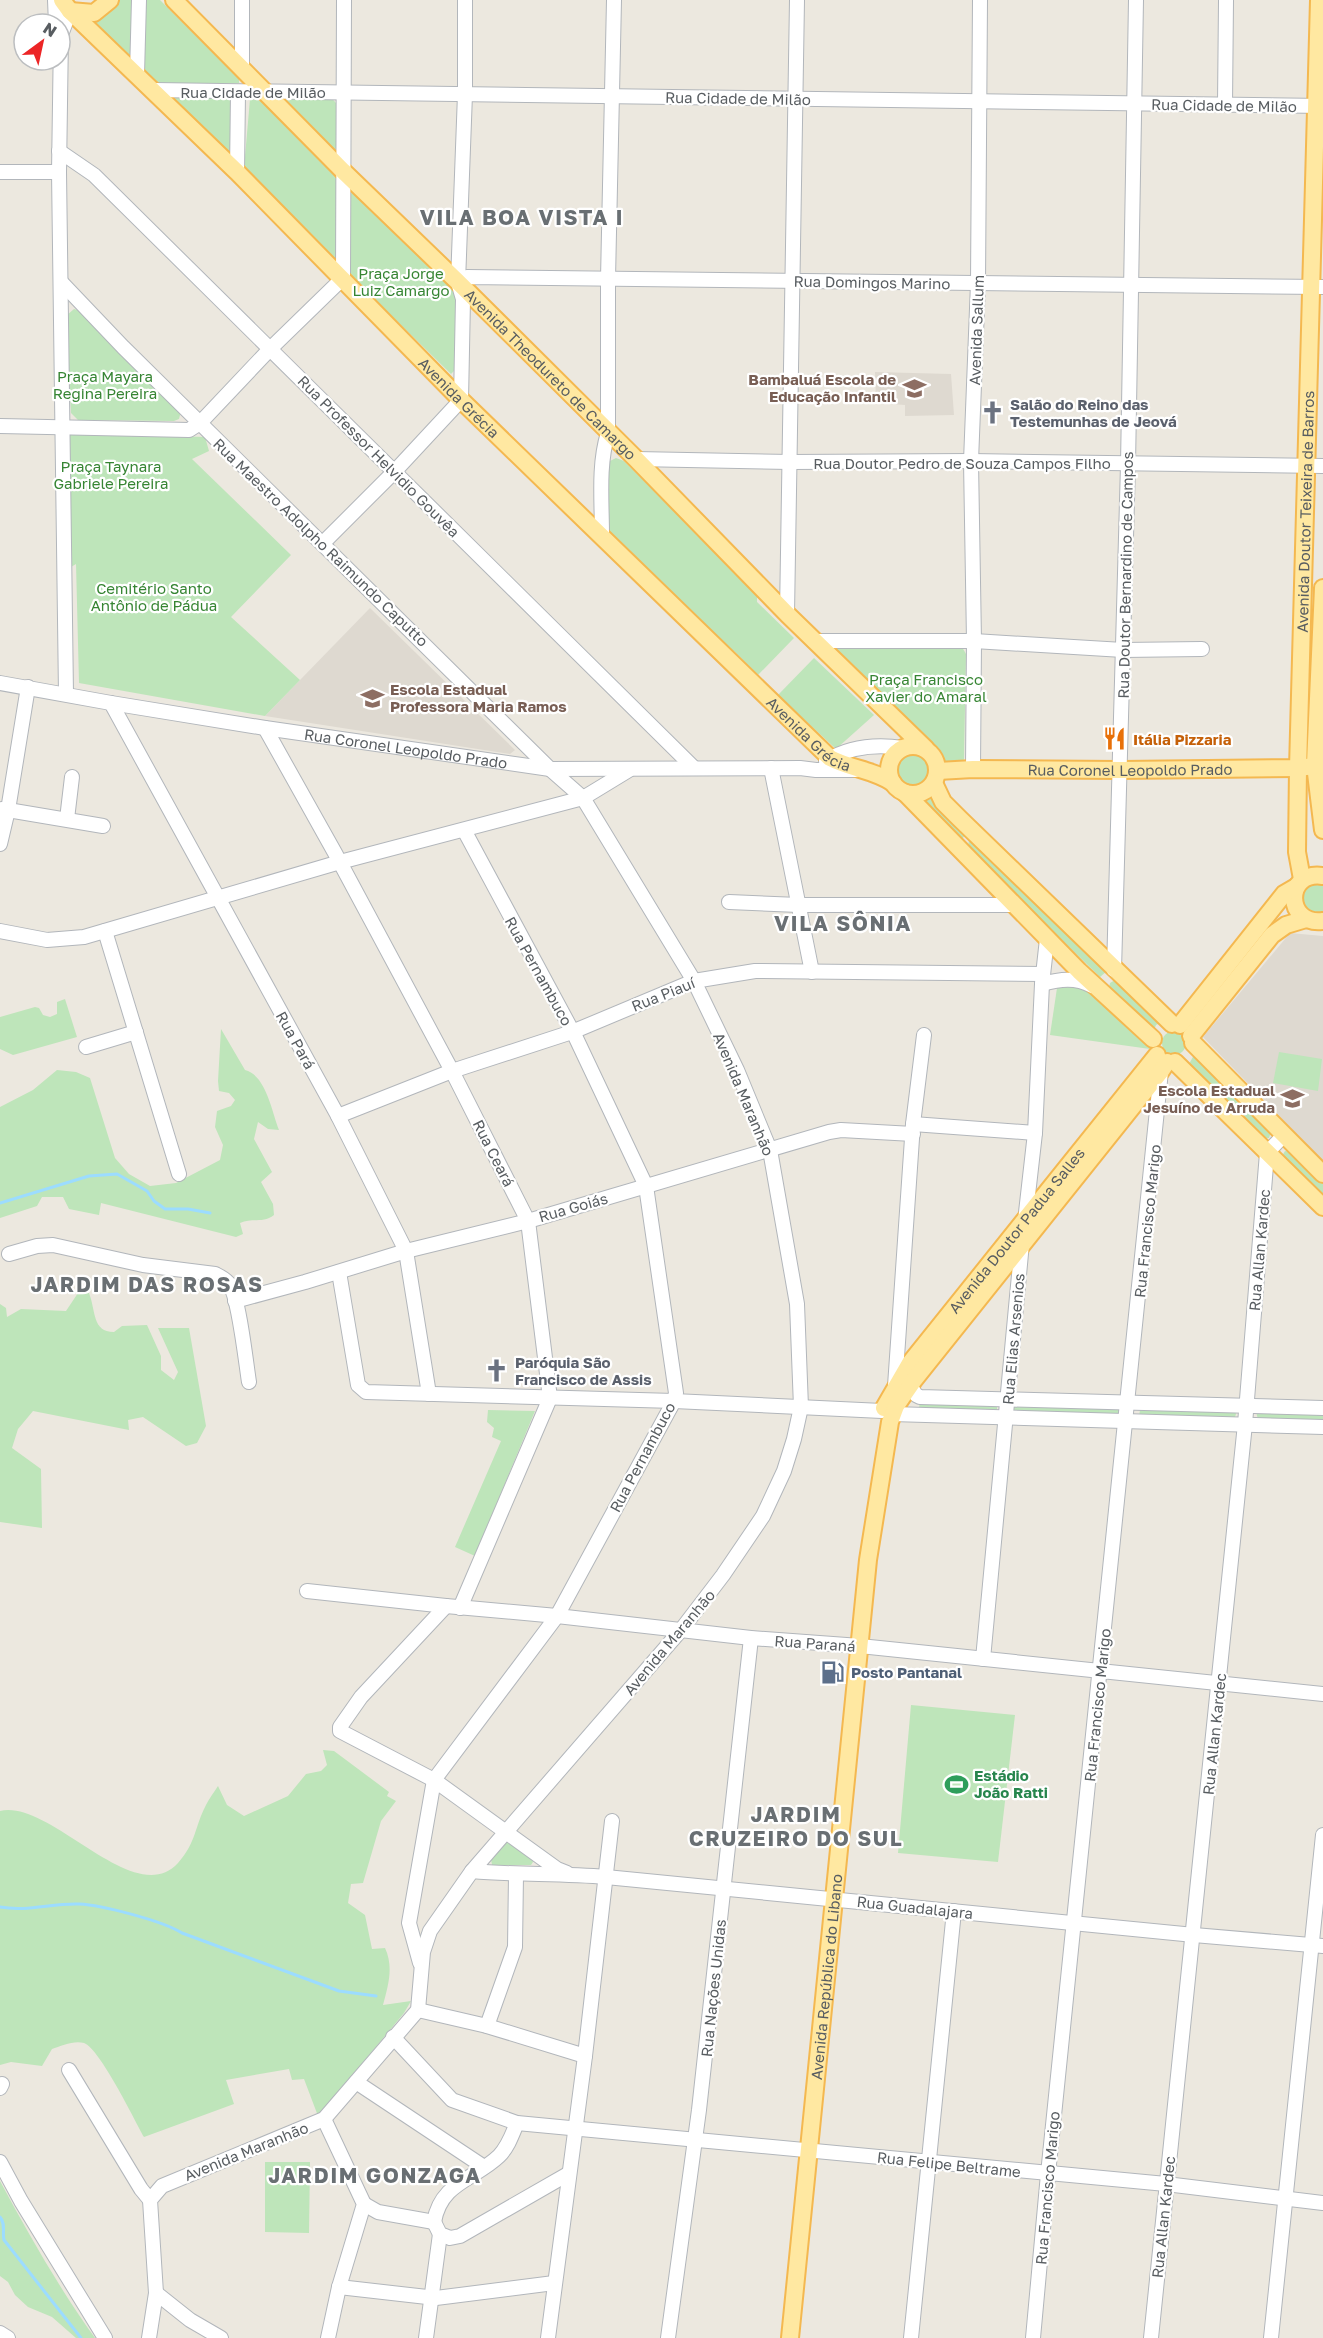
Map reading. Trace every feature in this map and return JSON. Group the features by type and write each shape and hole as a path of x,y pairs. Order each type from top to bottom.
{"main road":[{"path":"66,6 94,13 110,0"},
{"name":"Avenida Theodureto de Camargo","path":"174,0 343,171 636,459 787,614 926,749"},
{"name":"Avenida Doutor Teixeira de Barros","path":"1319,0 1320,106 1312,766 1323,830"},
{"name":"Avenida Grécia","path":"66,6 237,172 461,400 830,758 859,771"},
{"name":"Avenida Doutor Teixeira de Barros","path":"1315,920 1297,911 1294,893 1299,883 1297,852 1312,766 1323,588"},
{"path":"1323,1174 1184,1032 1114,970 944,802 936,777 936,761 926,749 911,745 896,752 890,762 889,776 899,788 1097,988 1162,1058 1323,1207"},
{"name":"Rua Coronel Leopoldo Prado","path":"936,777 973,769 1121,770 1312,766"},
{"name":"Rua Coronel Leopoldo Prado","path":"859,771 877,774 899,788"},
{"path":"899,788 918,794 929,788 936,777"},
{"path":"957,846 964,843 973,830"},
{"path":"1162,1058 1186,1057 1184,1032 1284,894 1311,875 1323,876"},
{"path":"1184,1032 1272,934 1286,925 1315,920"},
{"path":"1079,971 1097,952"},
{"path":"1097,988 1114,970"},
{"path":"1162,1058 1158,1030 1184,1032"},
{"name":"Avenida Doutor Padua Salles","path":"908,1389 910,1363 1027,1214 1162,1058"},
{"name":"Avenida Doutor Padua Salles","path":"887,1413 1022,1246 1162,1058"},
{"name":"Avenida República do Libano","path":"790,2338 860,1646 887,1413"}],"street":[{"path":"137,74 138,0"},
{"path":"242,0 242,67"},
{"path":"0,426 189,430 200,423 270,349 343,278 344,0"},
{"path":"323,543 395,471 461,400 463,299 458,282 465,94 465,0"},
{"path":"602,535 602,483 605,444 609,433 608,279 614,0"},
{"path":"787,614 797,0"},
{"name":"Avenida Sallum","path":"973,769 975,641 971,461 978,283 980,0"},
{"name":"Rua Doutor Bernardino de Campos","path":"1114,970 1121,770 1137,0"},
{"path":"1225,104 1226,1"},
{"path":"60,72 66,694"},
{"name":"Rua Cidade de Milão","path":"154,90 238,93 978,100 1320,106"},
{"path":"237,172 238,93"},
{"name":"Rua Professor Helvidio Gouvêa","path":"59,151 94,175 694,768"},
{"path":"0,172 59,172"},
{"name":"Rua Domingos Marino","path":"458,282 467,277 1317,287"},
{"name":"Rua Maestro Adolpho Raimundo Caputto","path":"62,284 550,769 583,798"},
{"name":"Rua Doutor Pedro de Souza Campos Filho","path":"636,459 790,462 971,461 1315,467"},
{"path":"814,640 975,641 1123,650 1202,649"},
{"name":"Rua Coronel Leopoldo Prado","path":"0,683 265,728 550,769 800,768 859,771"},
{"path":"0,844 4,809 28,687"},
{"name":"Rua Pará","path":"111,703 338,1116 406,1251 429,1394"},
{"name":"Rua Ceará","path":"265,728 452,1071 528,1221 550,1398"},
{"path":"816,770 830,758 858,748 888,746 903,748"},
{"path":"771,768 812,972"},
{"path":"0,931 47,940 84,937 340,862 583,798 629,770"},
{"path":"67,819 72,777"},
{"name":"Avenida Maranhão","path":"150,2200 162,2186 324,2119 418,2010 424,1946 430,1931 472,1871 681,1630 723,1575 763,1516 784,1472 801,1407 798,1304 770,1150 737,1070 694,981 583,798"},
{"path":"4,809 103,826"},
{"name":"Rua Pernambuco","path":"421,1965 409,1923 434,1780 557,1616 674,1401 676,1393 646,1186 572,1032 464,830"},
{"path":"729,902 799,905 1015,905"},
{"path":"105,931 179,1174"},
{"name":"Rua Elias Arsenios","path":"982,1659 1006,1419 1006,1398 1035,1133 1047,939"},
{"name":"Rua Piauí","path":"338,1116 452,1071 572,1032 694,981 755,971 1072,979 1097,988"},
{"path":"86,1047 136,1032"},
{"path":"918,1415 914,1407 915,1401 908,1389 913,1129 924,1035"},
{"name":"Rua Francisco Marigo","path":"1034,2338 1048,2174 1162,1058"},
{"name":"Rua Goiás","path":"235,1301 406,1251 528,1221 829,1132 913,1129 1035,1133"},
{"path":"1267,1153 1284,1135"},
{"name":"Rua Allan Kardec","path":"1151,2338 1245,1424 1267,1153"},
{"path":"9,1254 37,1246 53,1245 143,1265 215,1274 224,1278 231,1287 235,1301 249,1382"},
{"path":"339,1272 358,1385 366,1392 674,1401 1006,1419 1323,1427"},
{"path":"908,1389 1006,1398 1323,1408"},
{"path":"460,1608 550,1398"},
{"name":"Rua Paraná","path":"307,1591 751,1638 860,1646 1323,1694"},
{"path":"446,1606 361,1697 340,1726 340,1731 434,1780 557,1869 569,1874"},
{"name":"Rua Nações Unidas","path":"668,2338 695,2139 751,1638"},
{"path":"548,2338 568,2174 576,2129 612,1821"},
{"path":"1271,2338 1318,1945 1323,1835"},
{"name":"Rua Guadalajara","path":"472,1871 516,1875 569,1874 606,1877 1194,1935 1318,1945"},
{"path":"487,2026 515,1947 516,1875"},
{"path":"911,2338 954,1911"},
{"path":"418,2010 487,2026 585,2056"},
{"name":"Rua Felipe Beltrame","path":"393,2037 452,2100 517,2123 1166,2184 1323,2203"},
{"path":"69,2070 141,2189 150,2200 156,2293 149,2338"},
{"path":"356,2082 484,2167"},
{"path":"324,2119 364,2204 378,2212 437,2228 450,2238 460,2236 568,2174"},
{"path":"426,2338 439,2204 452,2187 484,2167 506,2148 517,2123"},
{"path":"0,2162 105,2338"},
{"path":"328,2338 339,2287 364,2204"},
{"path":"339,2287 430,2297 554,2283"},
{"path":"156,2293 190,2320 221,2338"},
{"path":"0,2333 8,2338"}],"shaded area":[{"name":"Bambaluá Escola de Educação Infantil","path":"875,372 951,374 954,415 905,416 905,405 876,403"},
{"name":"Escola Estadual Professora Maria Ramos","path":"370,608 515,750 510,754 265,716"},
{"name":"Escola Estadual Jesuíno de Arruda","path":"1290,933 1323,936 1323,1161 1203,1037"}],"green space":[{"path":"118,0 136,0 134,64 85,21 115,6"},
{"path":"141,0 160,0 239,79 239,83 158,85 140,71"},
{"path":"274,94 332,99 339,109 340,116 340,131 335,151 332,151"},
{"path":"165,95 232,97 234,158"},
{"name":"Praça Jorge Luiz Camargo","path":"250,99 262,101 337,177 338,262 244,168"},
{"name":"Praça Jorge Luiz Camargo","path":"350,193 356,194 455,290 455,370 451,374 348,273 348,198"},
{"name":"Praça Mayara Regina Pereira","path":"74,309 80,311 181,411 179,419 174,421 78,420 71,413 66,316"},
{"name":"Cemitério Santo Antônio de Pádua","path":"75,433 205,437 209,451 192,459 291,555 231,617 300,680 265,716 79,683 76,564 71,567 70,435"},
{"path":"616,458 624,461 757,594 757,602 794,638 758,675 734,651 726,649 605,532 608,462"},
{"name":"Praça Francisco Xavier do Amaral","path":"962,647 966,654 964,759 962,764 946,762 831,652 834,648"},
{"path":"814,658 874,715 836,749 778,695"},
{"path":"913,753 925,757 929,769 925,781 913,785 901,781 897,769 901,757"},
{"path":"936,794 966,834 962,839 960,840 920,801"},
{"path":"969,839 1107,971 1100,977 968,848"},
{"path":"1323,883 1323,916 1306,912 1301,894 1310,884"},
{"path":"1115,980 1162,1022 1156,1025 1154,1030 1109,988 1110,983"},
{"path":"1060,984 1084,984 1147,1043 1150,1049 1050,1035 1057,988"},
{"path":"65,999 77,1037 13,1055 0,1049 0,1017 35,1007 39,1008 43,1015 50,1017 57,1014 57,1002"},
{"path":"221,1029 245,1070 252,1073 263,1086 279,1130 268,1129 258,1122 254,1139 272,1172 261,1182 273,1204 274,1215 266,1219 240,1223 243,1234 236,1237 101,1203 99,1215 69,1209 63,1197 42,1197 37,1206 0,1218 0,1107 33,1090 57,1070 76,1072 90,1078 115,1158 129,1174 150,1186 176,1183 220,1160 223,1145 215,1127 217,1111 231,1106 235,1100 229,1093 219,1091"},
{"path":"1174,1031 1182,1035 1186,1043 1182,1051 1174,1055 1166,1051 1162,1043 1166,1035"},
{"path":"1279,1052 1322,1059 1318,1091 1273,1083"},
{"path":"1194,1055 1271,1132 1269,1138 1265,1138 1189,1064"},
{"path":"1285,1151 1292,1152 1323,1184 1323,1199 1282,1156"},
{"path":"78,1293 89,1293 98,1324 107,1331 114,1332 122,1326 147,1325 161,1356 161,1370 174,1380 178,1372 158,1328 189,1328 206,1426 197,1443 186,1446 143,1417 128,1420 129,1430 33,1411 18,1429 12,1448 41,1469 42,1528 0,1522 0,1304 6,1308 7,1317 21,1309 66,1311"},
{"path":"920,1402 997,1404 997,1412 919,1408"},
{"path":"1012,1402 1122,1407 1121,1417 1013,1415"},
{"path":"1144,1407 1235,1411 1236,1414 1234,1420 1139,1416 1140,1410"},
{"path":"488,1410 535,1411 475,1556 455,1547 501,1441 492,1437 494,1428 487,1422"},
{"path":"1256,1411 1323,1411 1323,1425 1258,1420"},
{"name":"Estádio João Ratti","path":"911,1705 1015,1715 998,1862 898,1853"},
{"path":"323,1750 334,1751 389,1792 387,1796 396,1801 381,1821 363,1883 351,1884 348,1903 365,1915 372,1949 385,1948 388,1955 389,1976 383,2005 411,2001 404,2013 318,2116 304,2079 292,2080 289,2069 226,2080 234,2104 144,2137 99,2058 84,2043 72,2043 52,2049 42,2066 11,2062 0,2065 0,1811 20,1812 43,1821 116,1864 139,1873 160,1874 178,1863 184,1855 206,1805 218,1786 227,1805 244,1816 288,1796 306,1774 321,1771 327,1765"},
{"path":"509,1841 532,1858 531,1865 492,1865 491,1859 505,1842"},
{"path":"265,2162 310,2162 309,2233 265,2232"},
{"path":"0,2181 45,2261 95,2338 76,2338 52,2317 28,2307 15,2295 8,2282 0,2276"}],"waterway":[{"path":"0,1203 89,1176 117,1174 147,1191 154,1201 165,1209 188,1209 210,1213"},
{"path":"0,1907 79,1904 117,1910 173,1928 339,1991 376,1996"},
{"path":"0,2217 4,2240 81,2338"}],"place":[{"name":"Bambaluá Escola de Educação Infantil","path":"914,388"},
{"name":"Salão do Reino das Testemunhas de Jeová","path":"992,413"},
{"name":"Escola Estadual Professora Maria Ramos","path":"372,698"},
{"name":"Itália Pizzaria","path":"1115,739"},
{"name":"Escola Estadual Jesuíno de Arruda","path":"1293,1099"},
{"name":"Paróquia São Francisco de Assis","path":"497,1371"},
{"name":"Posto Pantanal","path":"833,1672"},
{"name":"Estádio João Ratti","path":"956,1784"}],"district":[{"name":"VILA BOA VISTA I","path":"522,217"},
{"name":"VILA SÔNIA","path":"843,923"},
{"name":"JARDIM DAS ROSAS","path":"147,1284"},
{"name":"JARDIM CRUZEIRO DO SUL","path":"796,1826"},
{"name":"JARDIM GONZAGA","path":"375,2175"}],"park label":[{"name":"Praça Taynara Gabriele Pereira","path":"111,474"}]}
